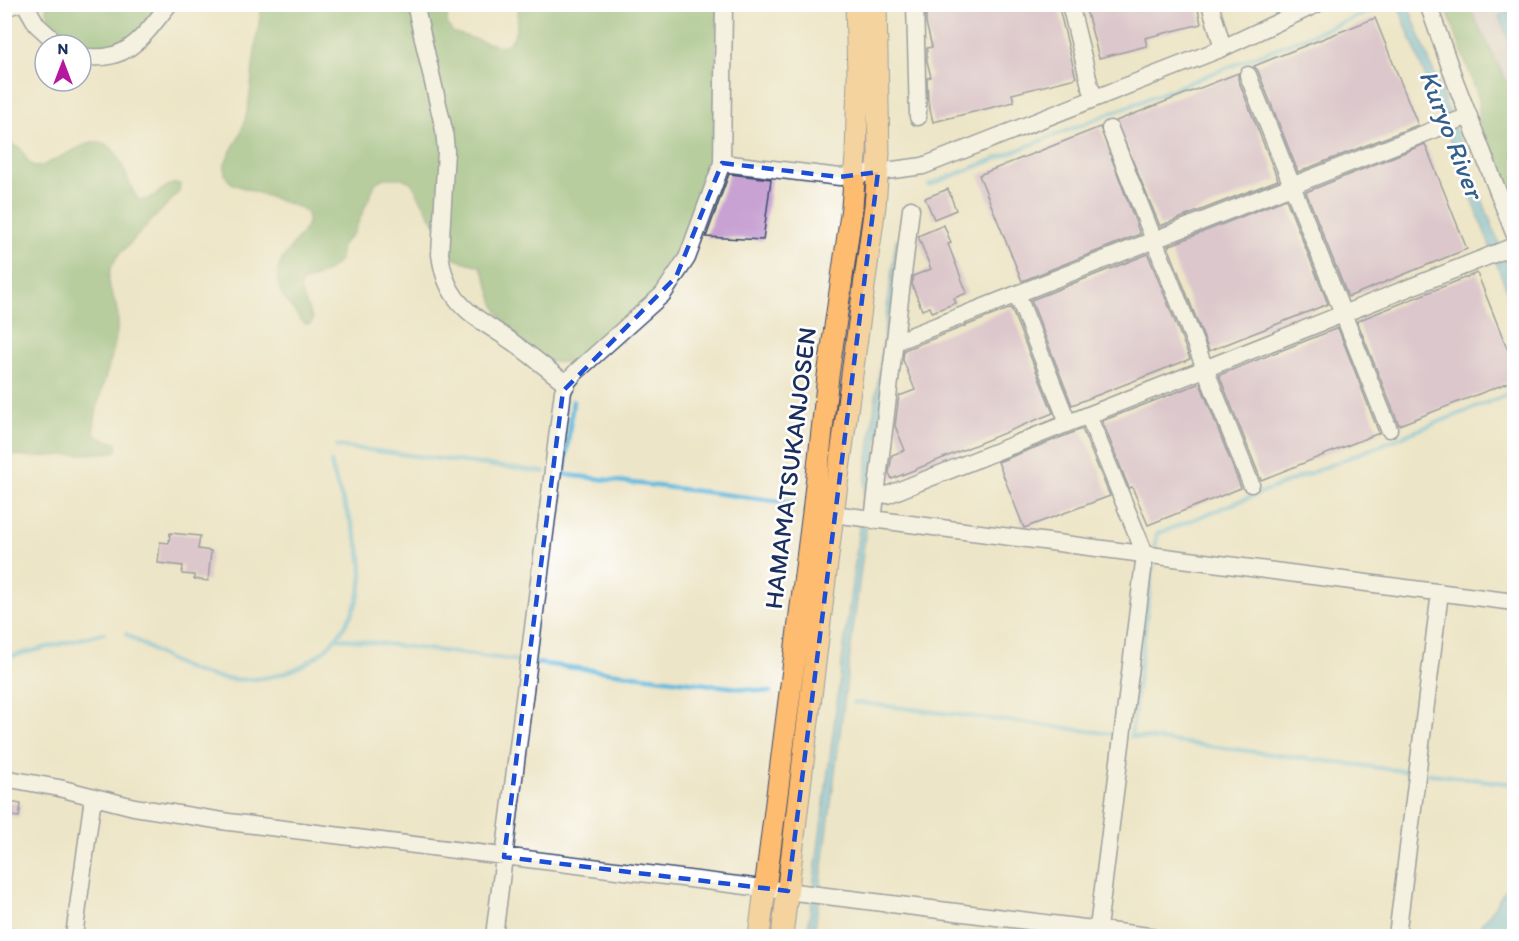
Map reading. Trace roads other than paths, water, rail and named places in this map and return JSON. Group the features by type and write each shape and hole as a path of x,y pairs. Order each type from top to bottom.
{"main road":[{"name":"HAMAMATSUKANJOSEN","path":"759,936 855,175 858,75 856,4"},
{"name":"HAMAMATSUKANJOSEN","path":"782,936 842,515 878,172 876,4"}],"street":[{"path":"4,8 17,4"},
{"path":"25,4 37,25 46,33"},
{"path":"93,58 109,57 135,45 169,4"},
{"path":"415,4 444,130 446,151 440,254 447,285 466,309 514,342 567,384"},
{"path":"494,936 563,391 576,372 648,310 676,277 687,258 722,163 724,4"},
{"path":"915,4 918,117"},
{"path":"1070,4 1095,98"},
{"path":"1210,4 1223,48"},
{"path":"722,163 840,177 923,166 1223,48 1317,4"},
{"path":"877,493 887,495 1487,257 1513,242 1465,117 1428,4"},
{"path":"1248,75 1389,429"},
{"path":"895,342 1465,117"},
{"path":"1110,129 1251,484"},
{"path":"872,519 911,209"},
{"path":"1017,294 1068,423"},
{"path":"1088,415 1145,554 1097,933"},
{"path":"842,515 1515,602"},
{"path":"1397,936 1440,592"},
{"path":"4,778 93,796 134,807 220,820 788,891 1097,933 1149,936"},
{"path":"74,936 93,796"}],"water":[{"name":"Kuryo River","path":"1398,5 1408,5 1514,283 1514,309"},
{"path":"1514,7 1514,53 1499,16"},
{"path":"896,239 903,240 814,936 807,936"},
{"path":"1514,876 1513,936 1471,936 1489,915"}],"waterway":[{"path":"929,185 1389,4"},
{"path":"1155,547 1157,534 1514,392"},
{"path":"564,474 573,401"},
{"path":"336,446 544,472"},
{"path":"126,634 186,668 227,679 265,678 301,666 317,656 332,643 348,621 359,596 362,576 359,546 334,477 331,462"},
{"path":"560,474 794,503"},
{"path":"1131,736 1153,565"},
{"path":"4,658 104,633"},
{"path":"337,638 521,661"},
{"path":"536,663 770,692"},
{"path":"854,702 1114,734"},
{"path":"1130,736 1412,772"},
{"path":"1423,773 1514,784"},
{"path":"4,929 17,936"}]}
